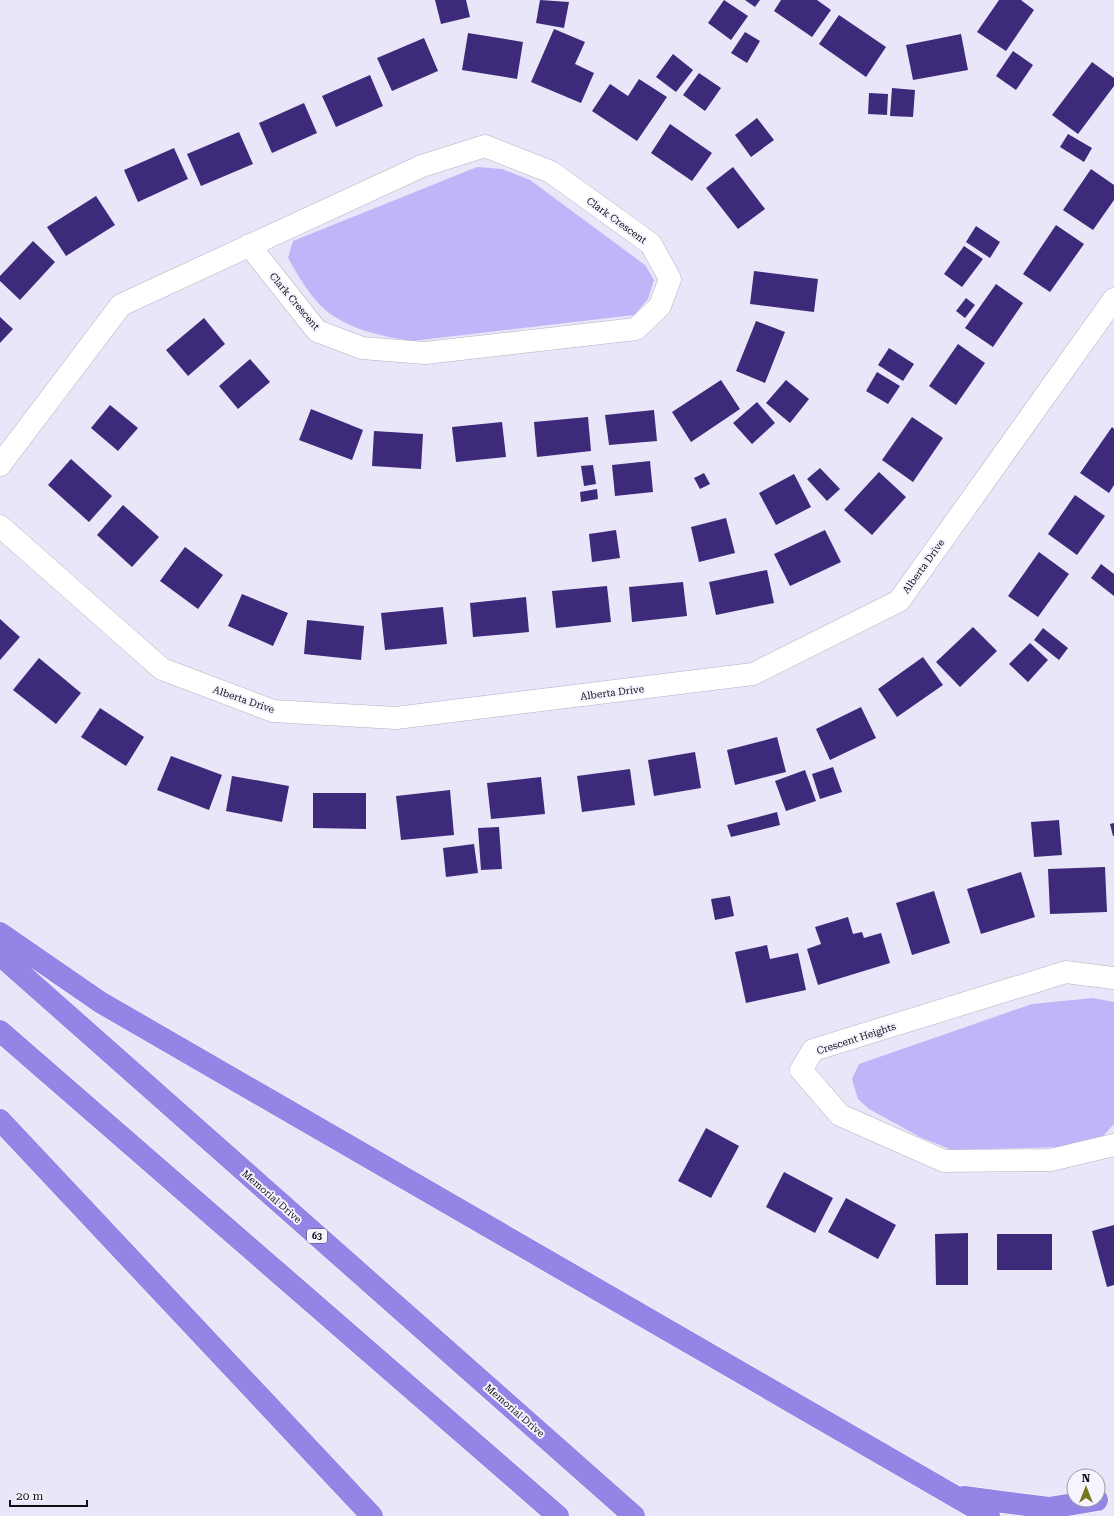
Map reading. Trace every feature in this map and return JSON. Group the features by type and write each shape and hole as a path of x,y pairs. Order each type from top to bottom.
{"highway":[{"path":"0,933 100,1002 956,1495 989,1516"},
{"name":"Memorial Drive","path":"0,955 634,1516"},
{"path":"0,1031 558,1516"},
{"path":"0,1120 372,1516"},
{"path":"956,1495 1049,1508 1066,1505"}],"street":[{"name":"Clark Crescent","path":"0,465 121,305 249,245 422,166 485,146 551,172 651,244 670,279 660,306 636,329 425,353 362,348 317,331 249,245"},
{"name":"Alberta Drive","path":"0,526 162,669 273,711 396,718 753,674 899,601 1114,299"},
{"name":"Crescent Heights","path":"1114,978 1066,972 813,1050 801,1070 840,1115 944,1161 1051,1160 1114,1145"}],"shaded area":[{"path":"477,167 502,169 530,180 645,265 654,280 648,299 634,315 412,341 375,334 352,326 330,314 312,295 288,258 293,241"},
{"path":"1093,998 1114,1002 1114,1124 1103,1136 1063,1147 952,1150 920,1137 869,1109 858,1099 852,1079 859,1064 1032,1004"}],"building":[{"path":"435,0 466,0 470,17 441,24"},
{"path":"540,0 569,2 564,28 536,23"},
{"path":"724,0 748,16 731,40 708,23"},
{"path":"745,0 760,0 755,7"},
{"path":"781,0 817,0 831,10 812,37 774,11"},
{"path":"999,0 1021,0 1034,10 1006,51 977,32"},
{"path":"839,15 886,47 866,77 819,44"},
{"path":"554,29 585,42 575,64 594,73 581,103 531,82"},
{"path":"745,32 760,41 747,63 731,53"},
{"path":"468,33 523,42 517,79 462,70"},
{"path":"961,34 968,70 913,80 906,45"},
{"path":"424,38 438,71 392,91 377,58"},
{"path":"1013,51 1033,65 1016,90 996,76"},
{"path":"673,54 693,70 676,92 656,77"},
{"path":"1092,62 1114,78 1114,86 1078,134 1052,115"},
{"path":"699,73 721,88 705,111 683,95"},
{"path":"370,75 383,106 336,127 322,96"},
{"path":"639,79 667,97 637,141 592,111 610,84 628,96"},
{"path":"892,88 915,90 913,117 890,116"},
{"path":"869,93 888,94 887,115 868,114"},
{"path":"304,103 317,133 272,153 259,123"},
{"path":"757,118 774,140 751,157 735,135"},
{"path":"670,124 712,153 692,181 651,153"},
{"path":"239,132 253,164 201,186 187,154"},
{"path":"1068,134 1092,148 1084,162 1060,147"},
{"path":"174,148 188,179 138,202 124,170"},
{"path":"733,167 765,209 738,229 706,188"},
{"path":"1091,169 1114,185 1114,200 1093,230 1063,210"},
{"path":"96,196 115,225 66,256 47,227"},
{"path":"1056,225 1084,244 1050,292 1023,274"},
{"path":"976,226 1000,242 990,258 966,242"},
{"path":"33,241 55,262 20,300 0,281 0,276"},
{"path":"964,246 983,259 962,287 944,274"},
{"path":"754,271 818,279 814,312 750,304"},
{"path":"996,284 1023,303 993,347 965,328"},
{"path":"966,298 975,305 965,318 956,311"},
{"path":"0,317 13,329 0,343"},
{"path":"204,318 225,344 188,376 166,350"},
{"path":"756,321 785,332 765,383 736,371"},
{"path":"958,344 985,363 956,405 929,386"},
{"path":"889,348 914,364 903,381 878,365"},
{"path":"250,359 270,382 238,409 219,386"},
{"path":"877,372 900,386 888,404 866,391"},
{"path":"721,380 740,409 691,442 672,412"},
{"path":"786,380 809,399 790,423 766,403"},
{"path":"757,402 775,423 752,444 733,423"},
{"path":"110,405 138,428 118,451 91,428"},
{"path":"311,409 363,430 352,460 299,440"},
{"path":"654,410 657,441 609,445 605,415"},
{"path":"588,417 591,451 537,457 534,422"},
{"path":"912,417 943,438 913,482 882,460"},
{"path":"502,422 506,457 456,462 452,427"},
{"path":"1112,427 1114,429 1114,485 1109,493 1080,473"},
{"path":"374,431 423,434 421,469 372,466"},
{"path":"71,459 112,496 89,522 48,485"},
{"path":"650,461 653,492 615,496 612,465"},
{"path":"593,465 596,484 584,486 581,466"},
{"path":"820,468 840,489 827,501 807,479"},
{"path":"879,472 906,497 872,535 844,510"},
{"path":"704,473 710,484 700,489 694,478"},
{"path":"794,474 811,507 776,525 759,493"},
{"path":"597,489 598,499 581,502 580,492"},
{"path":"1075,495 1105,516 1077,555 1048,534"},
{"path":"123,505 159,537 132,567 97,535"},
{"path":"726,518 735,553 699,562 691,527"},
{"path":"616,530 620,558 592,562 589,534"},
{"path":"825,530 841,562 790,586 774,554"},
{"path":"185,547 223,575 198,609 160,581"},
{"path":"1039,552 1069,574 1038,617 1008,596"},
{"path":"1101,564 1114,574 1114,596 1091,578"},
{"path":"767,570 774,603 716,615 709,582"},
{"path":"683,582 687,616 632,622 629,587"},
{"path":"607,586 611,622 556,628 552,591"},
{"path":"242,594 288,613 273,646 228,626"},
{"path":"526,597 529,632 473,637 470,603"},
{"path":"443,607 447,644 385,650 381,613"},
{"path":"0,619 20,637 0,660"},
{"path":"307,620 364,626 361,660 304,654"},
{"path":"973,627 997,651 960,687 936,662"},
{"path":"1043,628 1068,648 1059,660 1034,640"},
{"path":"1030,643 1048,660 1028,682 1009,664"},
{"path":"923,657 943,685 897,717 878,689"},
{"path":"39,658 81,693 56,724 13,690"},
{"path":"861,707 876,738 830,760 816,729"},
{"path":"100,708 144,737 126,766 81,737"},
{"path":"777,737 786,772 735,785 727,750"},
{"path":"695,752 701,788 654,796 648,760"},
{"path":"171,756 222,775 209,810 157,790"},
{"path":"833,767 842,792 820,799 812,774"},
{"path":"630,769 635,805 582,812 577,776"},
{"path":"805,770 816,801 786,811 775,781"},
{"path":"232,776 289,786 282,822 226,811"},
{"path":"541,777 545,814 491,819 487,783"},
{"path":"450,790 454,835 401,840 396,796"},
{"path":"313,793 366,793 366,829 313,828"},
{"path":"777,812 780,825 731,837 727,825"},
{"path":"1059,820 1062,855 1034,857 1031,822"},
{"path":"1114,823 1114,836 1113,836 1110,824"},
{"path":"499,827 502,869 481,870 478,828"},
{"path":"474,844 478,873 446,877 443,848"},
{"path":"1105,867 1107,912 1050,914 1048,869"},
{"path":"1021,872 1035,917 981,934 967,889"},
{"path":"934,891 950,943 912,955 896,903"},
{"path":"730,896 734,916 715,920 711,899"},
{"path":"848,917 853,934 862,932 864,938 881,933 890,963 818,985 807,949 821,944 815,927"},
{"path":"767,945 770,959 798,953 806,990 746,1003 735,952"},
{"path":"706,1128 739,1146 711,1198 678,1181"},
{"path":"784,1172 833,1198 815,1233 766,1207"},
{"path":"846,1198 896,1225 878,1259 828,1232"},
{"path":"1114,1225 1114,1285 1107,1287 1092,1231"},
{"path":"968,1233 968,1285 936,1285 935,1234"},
{"path":"997,1234 1052,1234 1052,1270 997,1270"}]}
